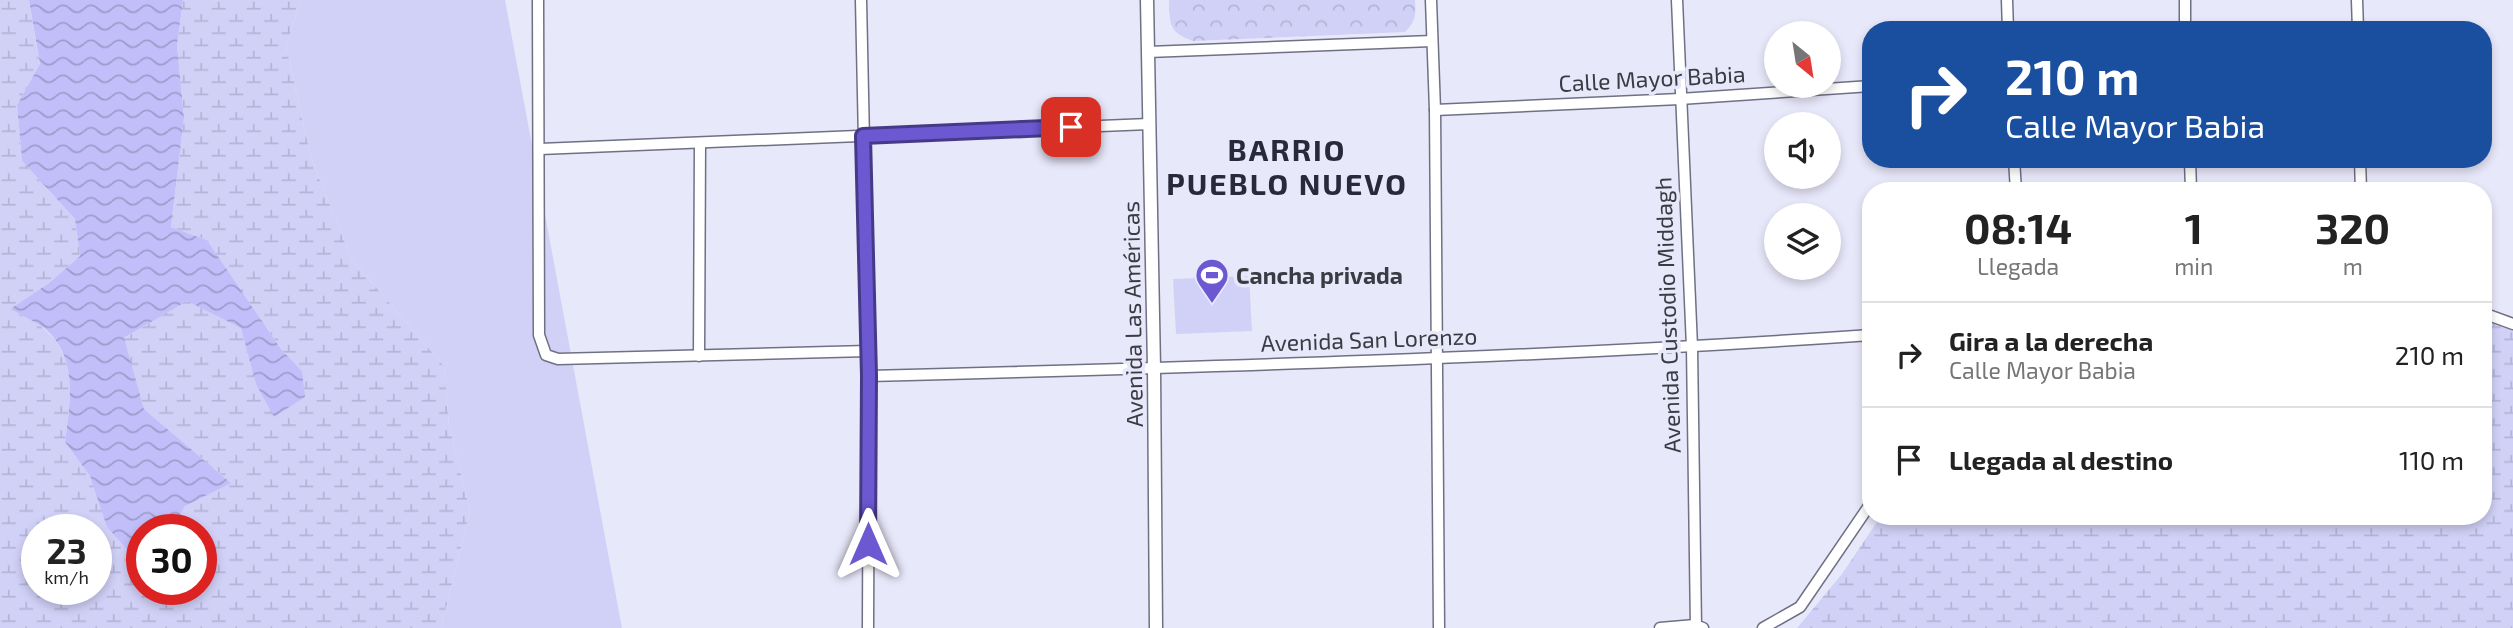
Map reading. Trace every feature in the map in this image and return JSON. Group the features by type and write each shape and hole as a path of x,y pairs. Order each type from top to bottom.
{"street":[{"path":"538,0 539,335 546,355 558,359 868,351"},
{"path":"860,0 869,376 868,628"},
{"name":"Avenida Las Américas","path":"1147,0 1156,628"},
{"path":"1431,0 1435,110 1439,628"},
{"name":"Avenida Custodio Middagh","path":"1677,0 1692,347 1698,627"},
{"path":"2007,0 2008,21"},
{"path":"2185,0 2185,21"},
{"path":"2357,0 2358,21"},
{"path":"1148,51 1433,41"},
{"name":"Calle Mayor Babia","path":"1435,110 1680,99 1862,87"},
{"path":"540,149 1149,124"},
{"path":"699,355 700,143"},
{"path":"2492,316 2513,324"},
{"name":"Avenida San Lorenzo","path":"869,376 1438,358 1692,347 1862,336"},
{"path":"1763,628 1800,607 1862,516"},
{"path":"1660,628 1698,627"}],"green space":[{"path":"0,0 29,0 40,65 17,105 22,161 75,219 80,256 49,283 10,309 44,329 63,353 70,381 65,442 90,476 109,514 21,514 21,605 112,605 112,519 126,543 126,605 217,605 217,514 180,514 185,506 230,482 144,409 123,339 187,300 242,328 256,384 302,371 281,349 207,240 171,227 184,118 177,45 183,0 301,0 286,46 311,158 352,260 444,366 449,425 470,511 441,628 0,628"},
{"path":"301,0 505,0 622,628 441,628 470,511 449,425 444,366 352,260 311,158 286,46"},
{"path":"1169,0 1415,0 1415,9 1413,21 1405,32 1193,41 1179,34 1172,26"},
{"name":"Cancha privada","path":"1249,276 1252,331 1176,334 1173,279"},
{"path":"2492,316 2513,324 2513,628 1797,628 1842,574 1875,525 2492,525"}],"water":[{"path":"29,0 183,0 177,45 184,118 171,227 207,240 281,349 302,371 305,397 274,417 256,384 241,328 187,301 124,338 144,409 231,483 185,506 180,514 126,514 126,548 112,533 112,514 103,514 90,476 65,442 70,381 63,353 44,328 10,309 49,283 80,256 75,219 22,161 17,105 40,64"}],"place":[{"name":"Cancha privada","path":"1212,305"}],"district":[{"name":"BARRIO PUEBLO NUEVO","path":"1287,166"}],"route":[{"path":"868,544 869,376 863,136 1071,127"}]}
